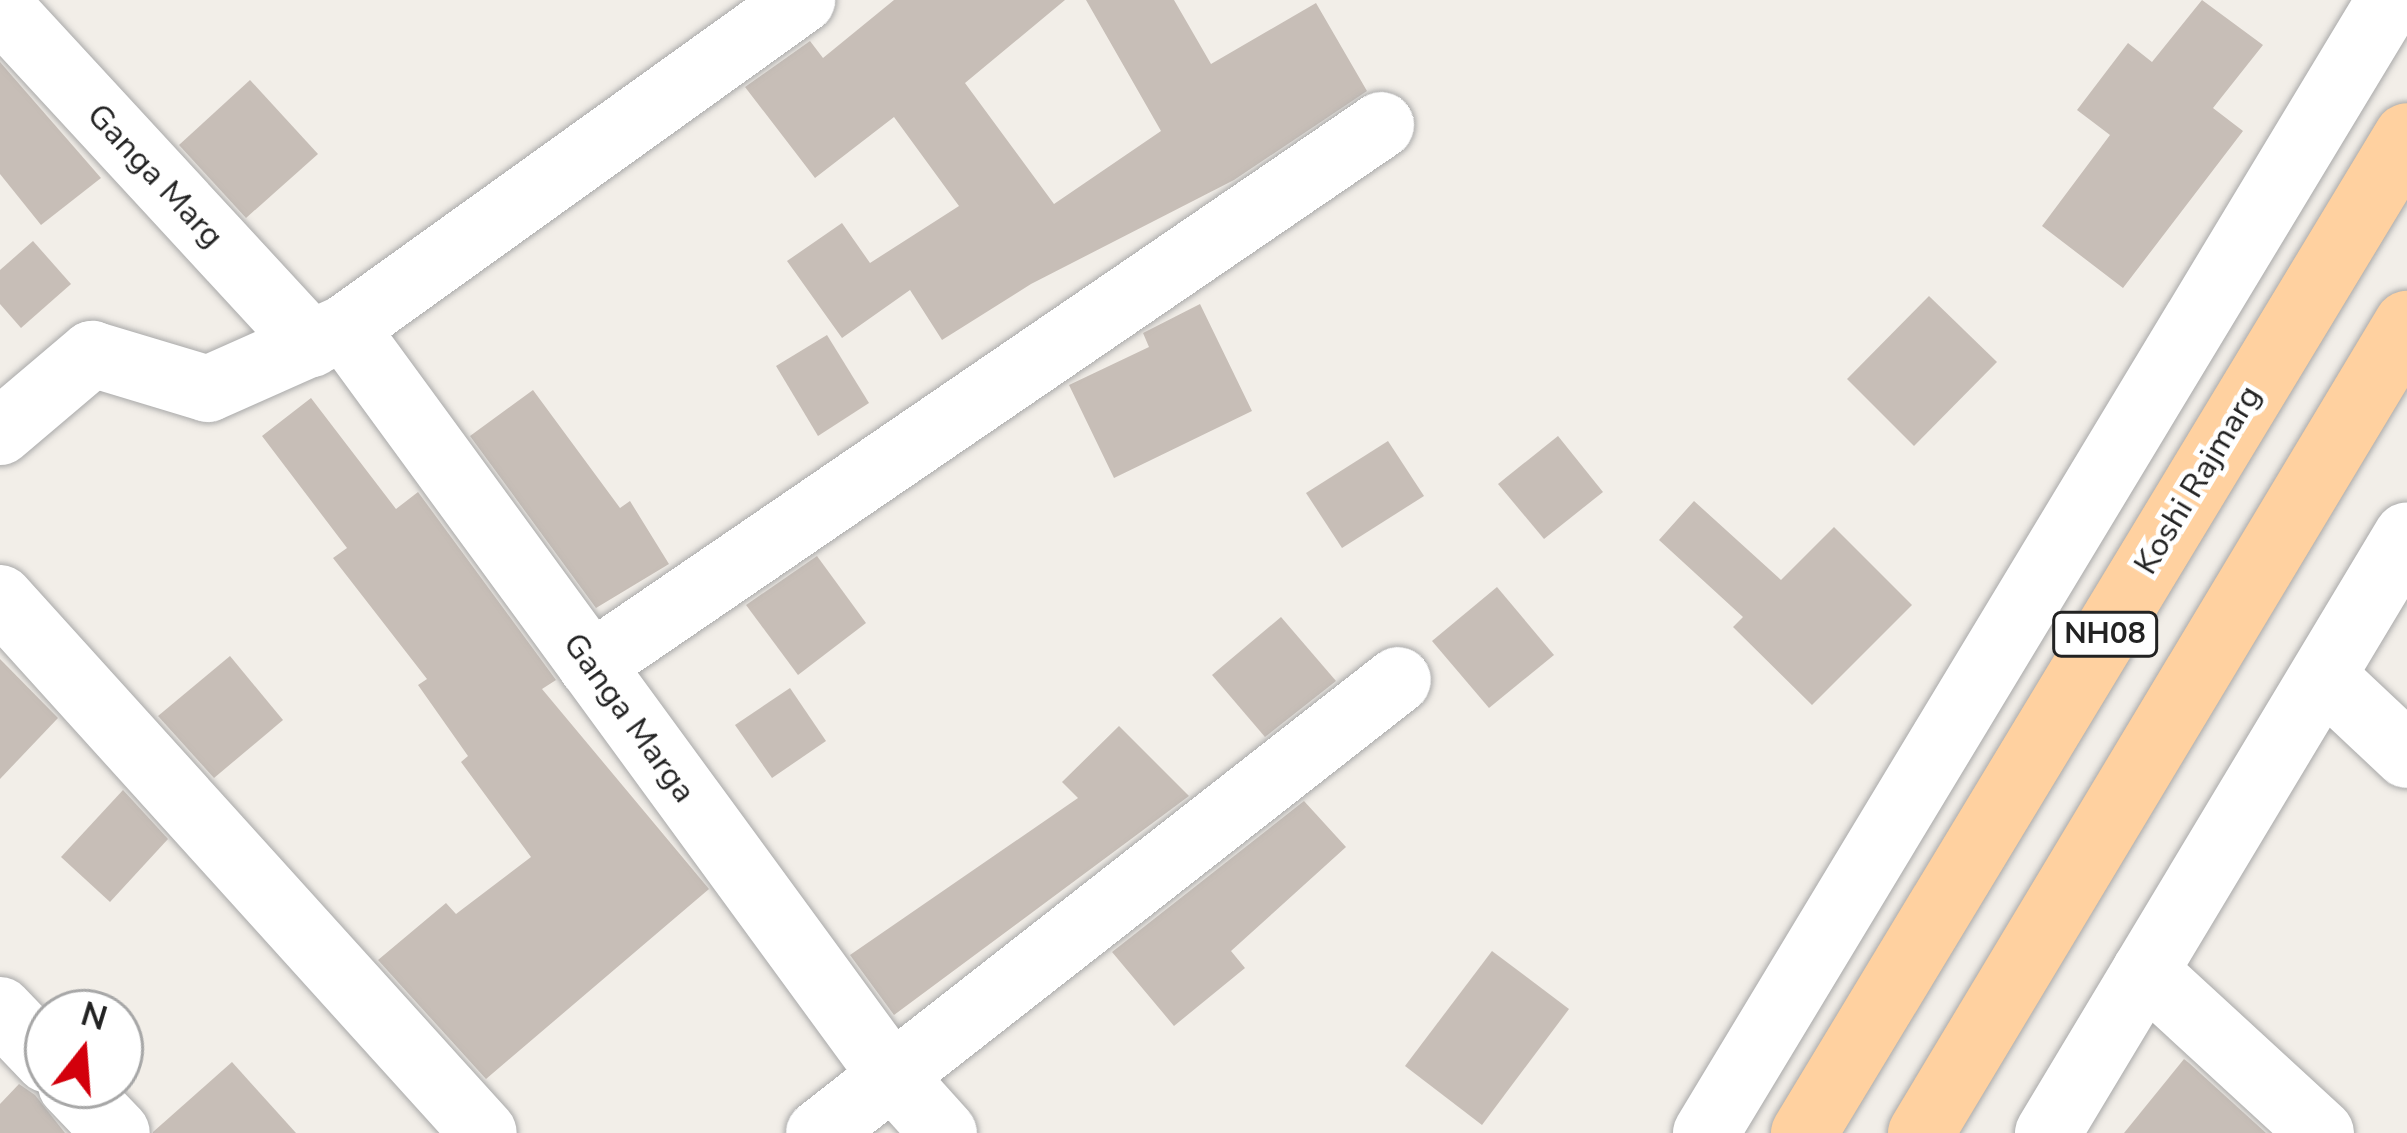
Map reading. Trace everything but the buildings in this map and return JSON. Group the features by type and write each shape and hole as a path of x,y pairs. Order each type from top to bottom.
{"main road":[{"name":"Koshi Rajmarg","path":"1804,1133 2407,136"},
{"name":"NH08","path":"1921,1133 2407,325"}],"street":[{"path":"1706,1133 2390,0"},
{"path":"10,404 92,353 208,389 328,336 787,4"},
{"name":"Ganga Marg","path":"0,7 328,336"},
{"path":"591,665 1382,125"},
{"name":"Ganga Marga","path":"328,336 591,665 889,1072 944,1133"},
{"path":"2048,1133 2407,535"},
{"path":"0,598 484,1133"},
{"path":"2324,677 2407,755"},
{"path":"819,1133 889,1072 1398,680"},
{"path":"2145,971 2321,1133"},
{"path":"0,1010 24,1035"},
{"path":"94,1109 117,1133"}]}
